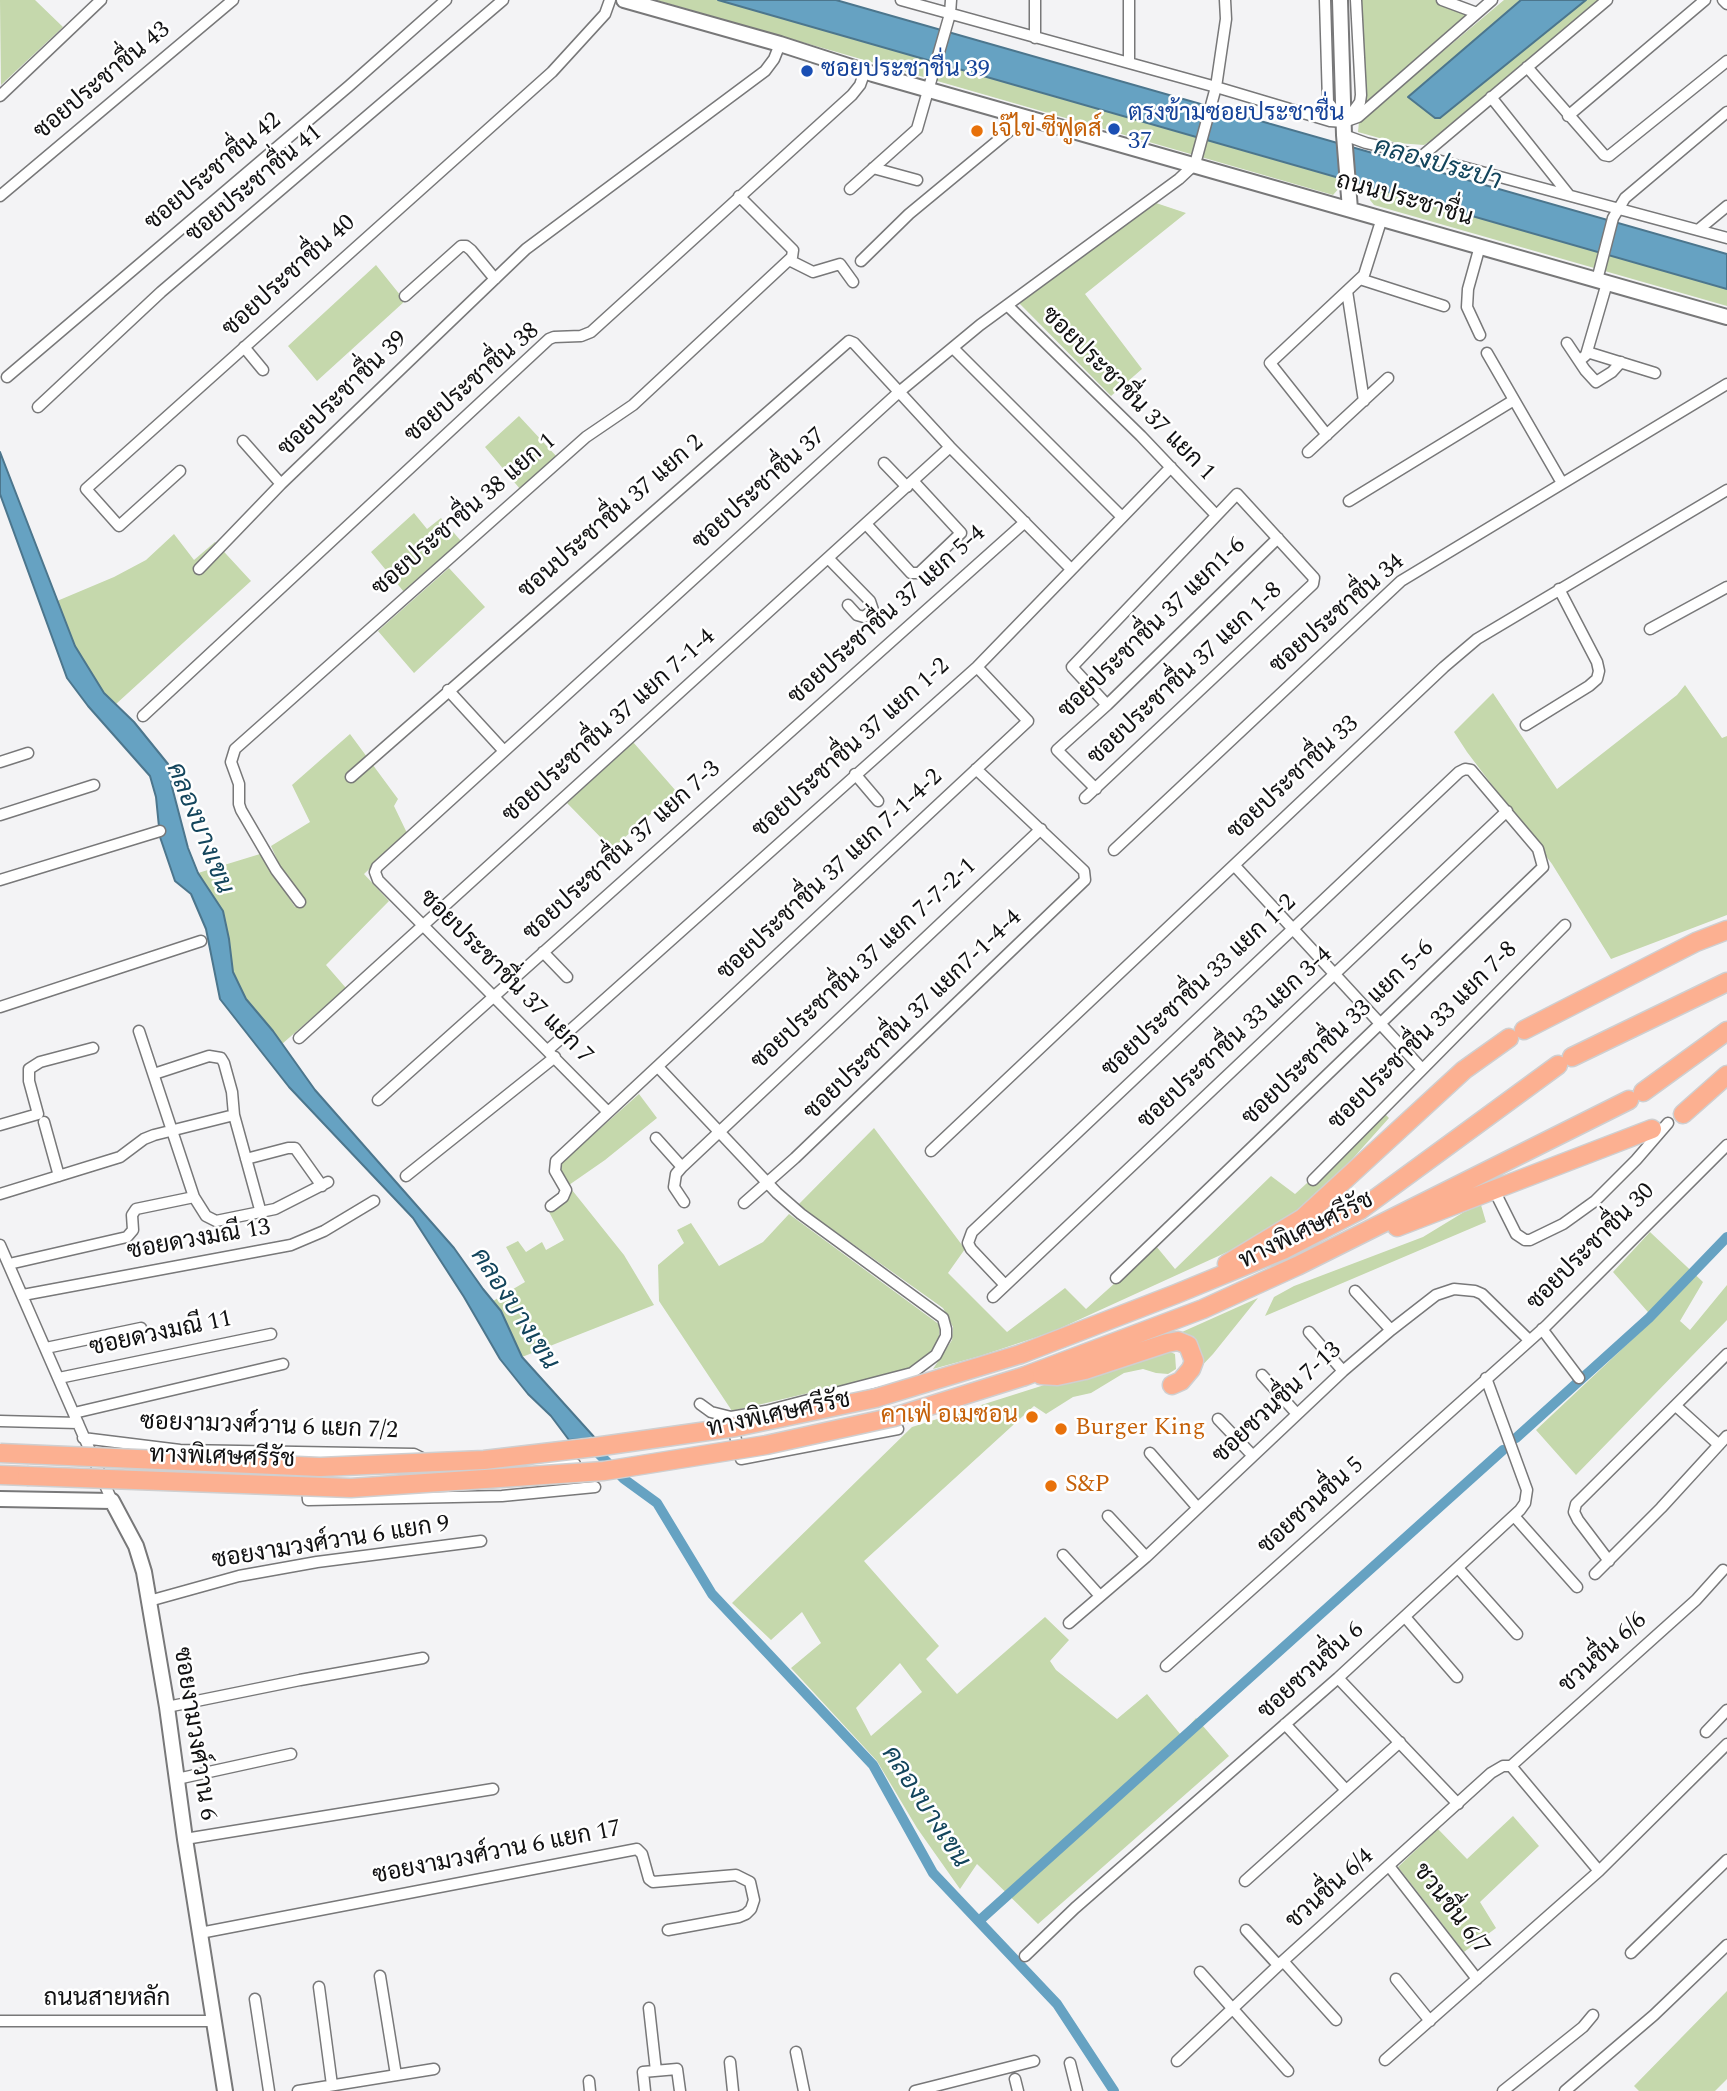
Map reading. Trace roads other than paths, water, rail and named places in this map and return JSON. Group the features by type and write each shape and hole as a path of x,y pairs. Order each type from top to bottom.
{"highway":[{"path":"1176,1294 1303,1218 1464,1070 1516,1034 1696,942 1727,929"},
{"name":"ทางพิเศษศรีรัช","path":"0,1453 320,1467 484,1460 595,1447 748,1424 876,1398 1021,1354 1283,1250 1360,1209 1565,1061 1727,982"},
{"name":"ทางพิเศษศรีรัช","path":"0,1475 351,1488 491,1480 604,1471 753,1447 881,1420 961,1398 1028,1375 1203,1309 1297,1266 1636,1096 1727,1031"},
{"path":"1297,1266 1668,1122 1727,1074"},
{"path":"1028,1375 1057,1376 1085,1370 1167,1342 1178,1341 1188,1345 1194,1361 1181,1381 1172,1385"}],"main road":[{"name":"ถนนประชาชื่น","path":"624,0 1727,317"},
{"path":"1340,0 1350,209"},
{"path":"0,1499 112,1501"},
{"name":"ซอยงามวงศ์วาน 6","path":"112,1501 136,1546 144,1572 225,2091"}],"street":[{"path":"0,96 101,0"},
{"name":"ซอยประชาชื่น 43","path":"0,196 233,0"},
{"name":"ซอยประชาชื่น 42","path":"7,377 446,0"},
{"name":"ซอยประชาชื่น 41","path":"38,407 161,292 503,0"},
{"name":"ซอยประชาชื่น 40","path":"180,471 119,526 86,489 552,72 605,14 610,0"},
{"path":"901,0 949,17 1216,86 1330,121 1345,133 1366,143 1570,195 1616,213 1727,238"},
{"path":"850,190 917,129 949,17 951,0"},
{"path":"1035,0 1035,38"},
{"path":"1129,0 1129,63"},
{"path":"1195,164 1216,86 1226,19 1225,0"},
{"path":"1325,0 1328,102 1345,133"},
{"path":"1345,133 1360,102 1356,0"},
{"path":"1442,0 1477,13"},
{"path":"1345,133 1358,117 1492,0"},
{"path":"1422,156 1607,0"},
{"path":"1568,116 1705,0"},
{"path":"1723,0 1727,4"},
{"name":"ซอยประชาชื่น 39","path":"199,569 281,484 526,249 765,71 780,44"},
{"path":"1527,67 1568,116 1604,155 1609,156 1727,61"},
{"name":"ซอยประชาชื่น 38","path":"143,716 549,339 581,336 591,332 852,94 860,85 865,71"},
{"path":"1491,97 1570,195"},
{"path":"1579,361 1587,352 1602,282 1603,259 1616,213 1625,198 1727,112"},
{"path":"861,261 909,214 1013,128 1018,114"},
{"name":"ซอยประชาชื่น 37","path":"375,872 379,864 899,392 980,325 1179,179 1195,164"},
{"path":"873,168 917,180"},
{"path":"739,196 793,250 789,260 813,272 840,264 853,282"},
{"path":"1698,230 1727,206"},
{"path":"1327,435 1270,363 1360,279 1368,265 1382,218"},
{"path":"405,296 461,246 471,250 495,279"},
{"path":"1480,246 1466,307 1480,335"},
{"name":"ซอยประชาชื่น 38 แยก 1","path":"300,902 276,870 241,810 239,784 231,762 234,749 576,446 633,405 789,260"},
{"path":"1360,279 1444,306"},
{"path":"1346,291 1364,401"},
{"name":"ซอยประชาชื่น 37 แยก 1","path":"1008,306 1216,515 1237,494 1314,581"},
{"name":"ซอนประชาชื่น 37 แยก 2","path":"351,777 844,344 849,341 854,343 899,392"},
{"path":"1567,343 1593,381 1596,382 1612,372 1621,362"},
{"path":"244,347 263,370"},
{"path":"953,348 1122,517"},
{"path":"1587,352 1656,373"},
{"path":"1487,354 1562,483"},
{"path":"1308,452 1388,377"},
{"name":"ซอยประชาชื่น 34","path":"1114,850 1401,581 1727,384"},
{"path":"899,392 1071,569"},
{"path":"1349,501 1514,400"},
{"path":"243,440 281,484"},
{"name":"ซอยประชาชื่น 37 แยก 7-1-4","path":"299,1038 950,447"},
{"path":"866,524 911,573 919,573 961,533 884,463"},
{"name":"ซอยประชาชื่น 37 แยก 1-2","path":"406,1176 551,1053 855,774 977,667 1171,467"},
{"name":"ซอยประชาชื่น 33","path":"931,1151 1444,667 1478,639 1727,490"},
{"path":"1107,705 1072,667 1216,515"},
{"name":"ซอยประชาชื่น 37 แยก 5-4","path":"779,741 1025,522"},
{"name":"ซอยประชาชื่น 37 แยก1-6","path":"1096,789 1057,750 1107,705 1278,538"},
{"path":"828,558 870,601 873,610 864,617 857,615 848,605"},
{"name":"ซอยประชาชื่น 37 แยก 1-8","path":"1086,798 1314,581"},
{"path":"1650,629 1727,587"},
{"path":"1526,725 1589,686 1597,679 1599,671 1597,662 1559,589"},
{"name":"ซอยประชาชื่น 37 แยก 7-1-4-2","path":"551,1206 563,1197 566,1190 555,1171 556,1161 1028,721 977,667"},
{"path":"448,690 504,751"},
{"name":"ซอยประชาชื่น 37 แยก 7-3","path":"378,1100 779,741"},
{"path":"0,762 28,753"},
{"path":"976,769 1041,829"},
{"name":"ซอยประชาชื่น 33 แยก 1-2","path":"1005,1285 971,1249 968,1243 972,1231 1459,772 1465,769 1471,771 1507,811"},
{"path":"855,774 878,801"},
{"path":"0,815 94,785"},
{"name":"ซอยประชาชื่น 33 แยก 3-4","path":"993,1297 1507,811"},
{"name":"ซอยประชาชื่น 33 แยก 5-6","path":"1116,1278 1543,867 1538,849 1507,811"},
{"name":"ซอยประชาชื่น 37 แยก7-1-4-4","path":"744,1203 795,1158 1082,884 1086,877 1084,871 1041,829"},
{"name":"ซอยประชาชื่น 37 แยก 7-7-2-1","path":"682,1167 1041,829"},
{"path":"0,880 160,831"},
{"path":"1234,865 1422,1069"},
{"name":"ซอยประชาชื่น 37 แยก 7","path":"375,872 378,880 425,924 608,1112"},
{"name":"ซอยประชาชื่น 33 แยก 7-8","path":"1313,1180 1565,925"},
{"path":"0,1007 201,941"},
{"path":"543,952 566,977"},
{"path":"139,1031 194,1198 201,1211 216,1221 261,1213 289,1204 325,1184 295,1148 246,1159"},
{"path":"0,1125 38,1114 29,1081 29,1069 40,1062 93,1048"},
{"path":"155,1074 209,1056 220,1058 224,1063 232,1092 234,1115 261,1213"},
{"path":"658,1068 766,1182 801,1214 943,1318 946,1336 936,1355 912,1373 766,1411 731,1417 711,1412 700,1404"},
{"path":"0,1194 120,1157 144,1139 234,1115"},
{"path":"44,1122 59,1176"},
{"path":"1494,1190 1516,1234 1530,1240 1563,1224 1595,1201 1636,1160 1668,1122"},
{"path":"656,1139 682,1167 676,1174 674,1187 684,1202"},
{"name":"ซอยประชาชื่น 30","path":"1486,1378 1542,1329 1727,1145"},
{"path":"0,1275 11,1268 127,1237 131,1234 132,1215 136,1209 194,1198"},
{"name":"ซอยดวงมณี 13","path":"23,1295 282,1248 324,1231 374,1201"},
{"path":"0,1245 112,1501"},
{"name":"ซอยชวนชื่น 7-13","path":"1069,1623 1146,1557 1343,1371 1391,1330 1445,1290 1475,1291 1489,1299 1528,1339"},
{"path":"1355,1291 1391,1330"},
{"path":"46,1348 141,1328"},
{"path":"1542,1329 1579,1378"},
{"path":"1309,1332 1343,1371"},
{"name":"ซอยดวงมณี 11","path":"59,1378 271,1334"},
{"path":"1609,1562 1578,1520 1574,1512 1576,1504 1727,1354"},
{"path":"0,1421 76,1418 283,1364"},
{"path":"1262,1375 1297,1414"},
{"name":"ซอยชวนชื่น 6","path":"1025,1956 1075,1908 1338,1678 1525,1503 1527,1490 1486,1378"},
{"name":"ซอยชวนชื่น 5","path":"1166,1666 1486,1378"},
{"path":"1676,1406 1719,1445"},
{"path":"731,1417 741,1459 898,1429"},
{"path":"1218,1419 1253,1456"},
{"path":"1595,1574 1727,1436"},
{"name":"ซอยงามวงศ์วาน 6 แยก 7/2","path":"83,1438 180,1450 414,1454 445,1468 487,1469 575,1464"},
{"path":"305,1453 308,1500 502,1496 596,1487"},
{"path":"1150,1453 1197,1507"},
{"path":"1108,1516 1146,1557"},
{"path":"1514,1516 1577,1587"},
{"name":"ซอยงามวงศ์วาน 6 แยก 9","path":"149,1601 239,1576 481,1541"},
{"path":"1063,1555 1100,1596"},
{"path":"1458,1568 1517,1634"},
{"name":"ชวนชื่น 6/6","path":"1511,1766 1696,1600 1723,1570"},
{"path":"1405,1617 1457,1677"},
{"path":"167,1707 423,1658"},
{"path":"1338,1678 1458,1804"},
{"path":"1706,1732 1727,1710"},
{"path":"1285,1724 1345,1790"},
{"path":"1245,1881 1400,1742"},
{"path":"1385,2060 1599,1871 1727,1744"},
{"path":"177,1779 291,1754"},
{"path":"1511,1766 1599,1871"},
{"name":"ชวนชื่น 6/4","path":"1177,2061 1496,1769 1511,1766"},
{"path":"185,1839 493,1789"},
{"name":"ซอยงามวงศ์วาน 6 แยก 17","path":"200,1933 637,1849 642,1854 649,1878 653,1882 736,1875 750,1882 754,1900 746,1914 668,1930"},
{"path":"1631,1953 1727,1860"},
{"name":"ชวนชื่น 6/7","path":"1389,1866 1477,1979"},
{"path":"1245,1930 1336,2020"},
{"path":"1565,2091 1654,2015 1727,1944"},
{"path":"1199,1972 1288,2071"},
{"path":"380,1976 396,2075"},
{"path":"1396,1979 1430,2021"},
{"path":"319,1987 332,2085"},
{"path":"255,1999 269,2091"},
{"path":"649,2008 656,2071"},
{"path":"1503,2091 1583,2027 1593,2015"},
{"name":"ถนนสายหลัก","path":"0,2021 215,2021"},
{"path":"796,2052 804,2091"},
{"path":"915,2091 1034,2061"},
{"path":"730,2062 733,2091"},
{"path":"1070,2063 1077,2091"},
{"path":"298,2091 434,2069"},
{"path":"645,2091 643,2072 677,2069 680,2091"},
{"path":"1014,2079 1018,2091"}],"water":[{"path":"718,0 836,0 1727,254 1727,289"},
{"path":"1521,0 1586,0 1440,118 1435,118 1408,97"},
{"path":"0,452 75,646 104,693 134,722 168,764 188,848 198,873 223,911 233,972 246,999 273,1031 315,1090 454,1248 501,1311 522,1357 595,1438 569,1440 551,1416 528,1394 500,1359 413,1218 289,1087 220,999 206,929 191,894 175,881 160,837 156,797 150,776 67,678 0,494"}],"waterway":[{"path":"1516,1438 1649,1318 1727,1237"},
{"name":"คลองบางเขน","path":"590,1445 624,1479 657,1503 712,1594 873,1765 933,1873 1057,2004 1114,2091"},
{"path":"980,1920 1503,1450"}],"place":[{"name":"ซอยประชาชื่น 39","path":"807,71"},
{"name":"ตรงข้ามซอยประชาชื่น 37","path":"1114,129"},
{"name":"เจ๊ไข่ ซีฟูดส์","path":"977,131"},
{"name":"คาเฟ่ อเมซอน","path":"1032,1417"},
{"name":"Burger King","path":"1061,1429"},
{"name":"S&P","path":"1051,1486"}],"water label":[{"name":"คลองประปา","path":"1437,166"}]}
